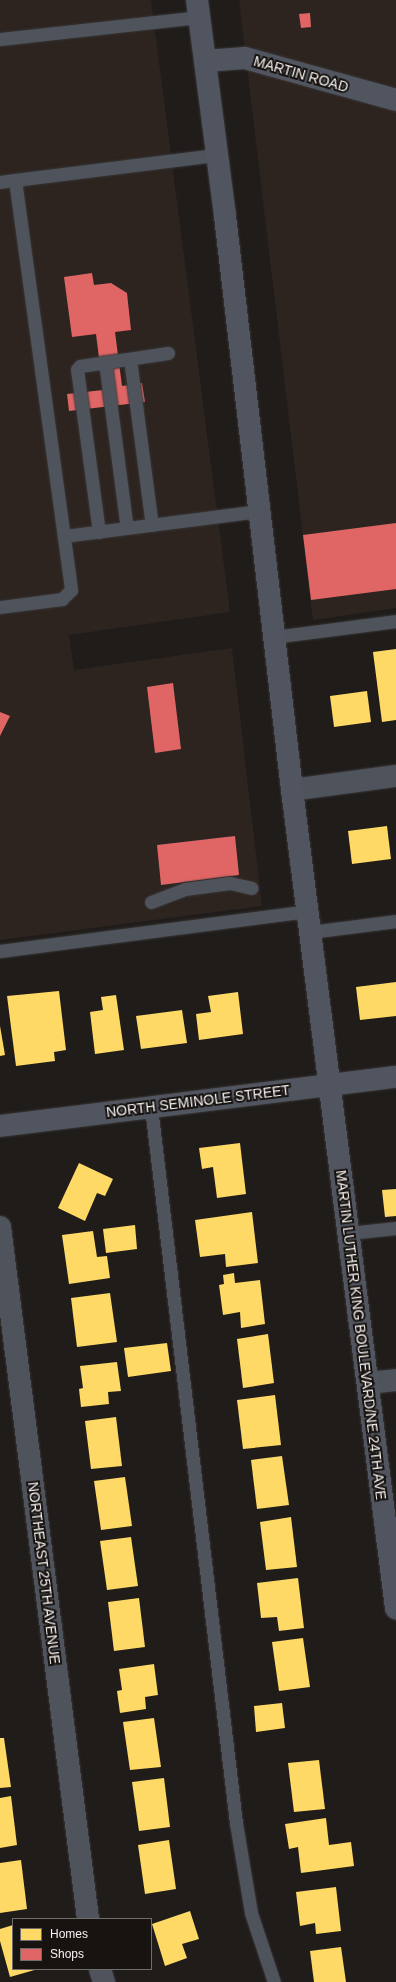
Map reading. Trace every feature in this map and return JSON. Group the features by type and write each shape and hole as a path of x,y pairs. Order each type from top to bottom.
{"main road":[{"path":"198,8 205,61"},
{"name":"MARTIN ROAD","path":"205,61 230,58 252,60 396,100"},
{"name":"MARTIN LUTHER KING BOULEVARD/NE 24TH AVE","path":"205,61 307,911 368,1384 391,1536 396,1608"},
{"name":"NORTH SEMINOLE STREET","path":"0,1126 396,1076"}],"street":[{"path":"292,790 396,776"},
{"name":"NORTHEAST 25TH AVENUE","path":"0,1227 88,1918"},
{"path":"368,1384 396,1380"},
{"path":"100,1970 104,1982"}],"lane":[{"path":"0,39 198,8"},
{"path":"0,182 217,155"},
{"path":"0,607 62,599 70,590 64,536 15,180"},
{"path":"99,532 78,370 80,366 168,354"},
{"path":"130,359 152,525"},
{"path":"105,362 126,528"},
{"path":"64,536 260,511"},
{"path":"274,637 396,621"},
{"path":"152,902 185,889 230,883 251,888"},
{"path":"0,951 307,911"},
{"path":"310,932 396,921"},
{"path":"151,1107 236,1823 251,1913 274,1982"},
{"path":"349,1233 396,1228"}],"shaded area":[{"path":"0,0 151,0 230,612 69,635 74,670 232,648 262,906 0,940"},
{"path":"239,0 396,0 396,608 313,620"}],"building: Homes":[{"path":"396,649 396,720 382,722 373,652"},
{"path":"367,691 371,722 334,727 330,696"},
{"path":"387,826 391,859 352,864 348,831"},
{"path":"396,982 396,1016 360,1020 356,987"},
{"path":"59,991 66,1050 54,1052 55,1061 16,1066 7,996"},
{"path":"238,992 243,1034 199,1040 196,1014 211,1012 208,996"},
{"path":"116,995 124,1050 95,1054 90,1012 103,1010 101,997"},
{"path":"182,1010 187,1043 141,1049 136,1016"},
{"path":"0,1026 5,1055 0,1056"},
{"path":"240,1143 246,1194 217,1198 213,1167 202,1169 199,1148"},
{"path":"79,1163 113,1179 105,1196 97,1193 85,1221 58,1208"},
{"path":"396,1189 396,1216 385,1217 382,1190"},
{"path":"252,1212 258,1263 226,1267 225,1254 200,1257 195,1220"},
{"path":"135,1225 137,1249 106,1253 103,1229"},
{"path":"93,1231 97,1257 107,1256 110,1278 69,1284 62,1235"},
{"path":"234,1273 235,1283 260,1280 265,1324 241,1328 240,1312 223,1315 219,1285 224,1284 223,1275"},
{"path":"110,1293 117,1342 77,1347 71,1298"},
{"path":"268,1334 274,1383 243,1388 237,1339"},
{"path":"167,1343 171,1371 128,1377 124,1348"},
{"path":"117,1362 121,1391 108,1392 109,1404 81,1407 79,1389 83,1388 80,1366"},
{"path":"275,1395 281,1445 243,1449 237,1400"},
{"path":"116,1417 122,1466 91,1469 85,1421"},
{"path":"282,1456 289,1505 257,1509 251,1460"},
{"path":"125,1477 132,1526 101,1530 94,1481"},
{"path":"291,1517 297,1567 266,1570 260,1522"},
{"path":"131,1537 138,1586 107,1590 100,1541"},
{"path":"298,1578 304,1628 279,1631 277,1617 261,1618 257,1583"},
{"path":"139,1598 145,1647 114,1651 108,1602"},
{"path":"303,1638 310,1687 279,1691 272,1642"},
{"path":"154,1664 158,1695 145,1697 146,1709 120,1713 117,1691 122,1690 119,1669"},
{"path":"282,1703 285,1728 256,1732 254,1706"},
{"path":"154,1718 161,1767 130,1770 123,1722"},
{"path":"0,1738 4,1738 11,1787 0,1788"},
{"path":"319,1760 325,1809 294,1812 288,1763"},
{"path":"164,1778 170,1827 139,1831 132,1782"},
{"path":"11,1796 17,1845 0,1848 0,1798"},
{"path":"326,1818 329,1845 351,1842 354,1866 301,1873 298,1847 289,1849 285,1824"},
{"path":"169,1840 176,1889 145,1894 138,1845"},
{"path":"21,1860 27,1909 0,1913 0,1863"},
{"path":"336,1887 341,1931 316,1934 315,1923 300,1926 296,1892"},
{"path":"190,1911 199,1939 182,1944 187,1958 165,1966 152,1924"},
{"path":"12,1925 12,1970 34,1970 10,1977 0,1941 0,1929"},
{"path":"341,1947 346,1982 314,1982 310,1951"}],"building: Shops":[{"path":"310,13 311,27 301,28 299,14"},
{"path":"92,273 94,285 111,283 127,293 131,330 115,332 122,386 142,383 145,402 69,411 67,394 103,390 96,334 72,337 64,277"},
{"path":"396,523 396,589 311,600 303,535"},
{"path":"173,683 181,749 155,753 147,687"},
{"path":"0,712 10,716 0,736"},
{"path":"235,836 239,875 161,885 157,845"}]}
